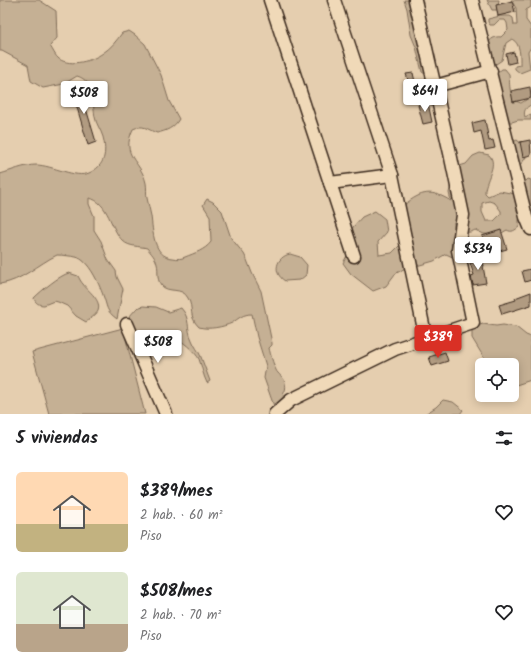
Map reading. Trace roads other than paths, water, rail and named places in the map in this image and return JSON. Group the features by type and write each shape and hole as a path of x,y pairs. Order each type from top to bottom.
{"street":[{"path":"270,0 354,256"},
{"path":"334,0 392,175 426,339"},
{"path":"275,414 291,400 395,349 474,323 458,250 463,215 415,0"},
{"path":"472,0 491,71 524,210 531,229"},
{"path":"435,86 491,71"},
{"path":"330,183 392,175"},
{"path":"127,324 166,414"}]}
